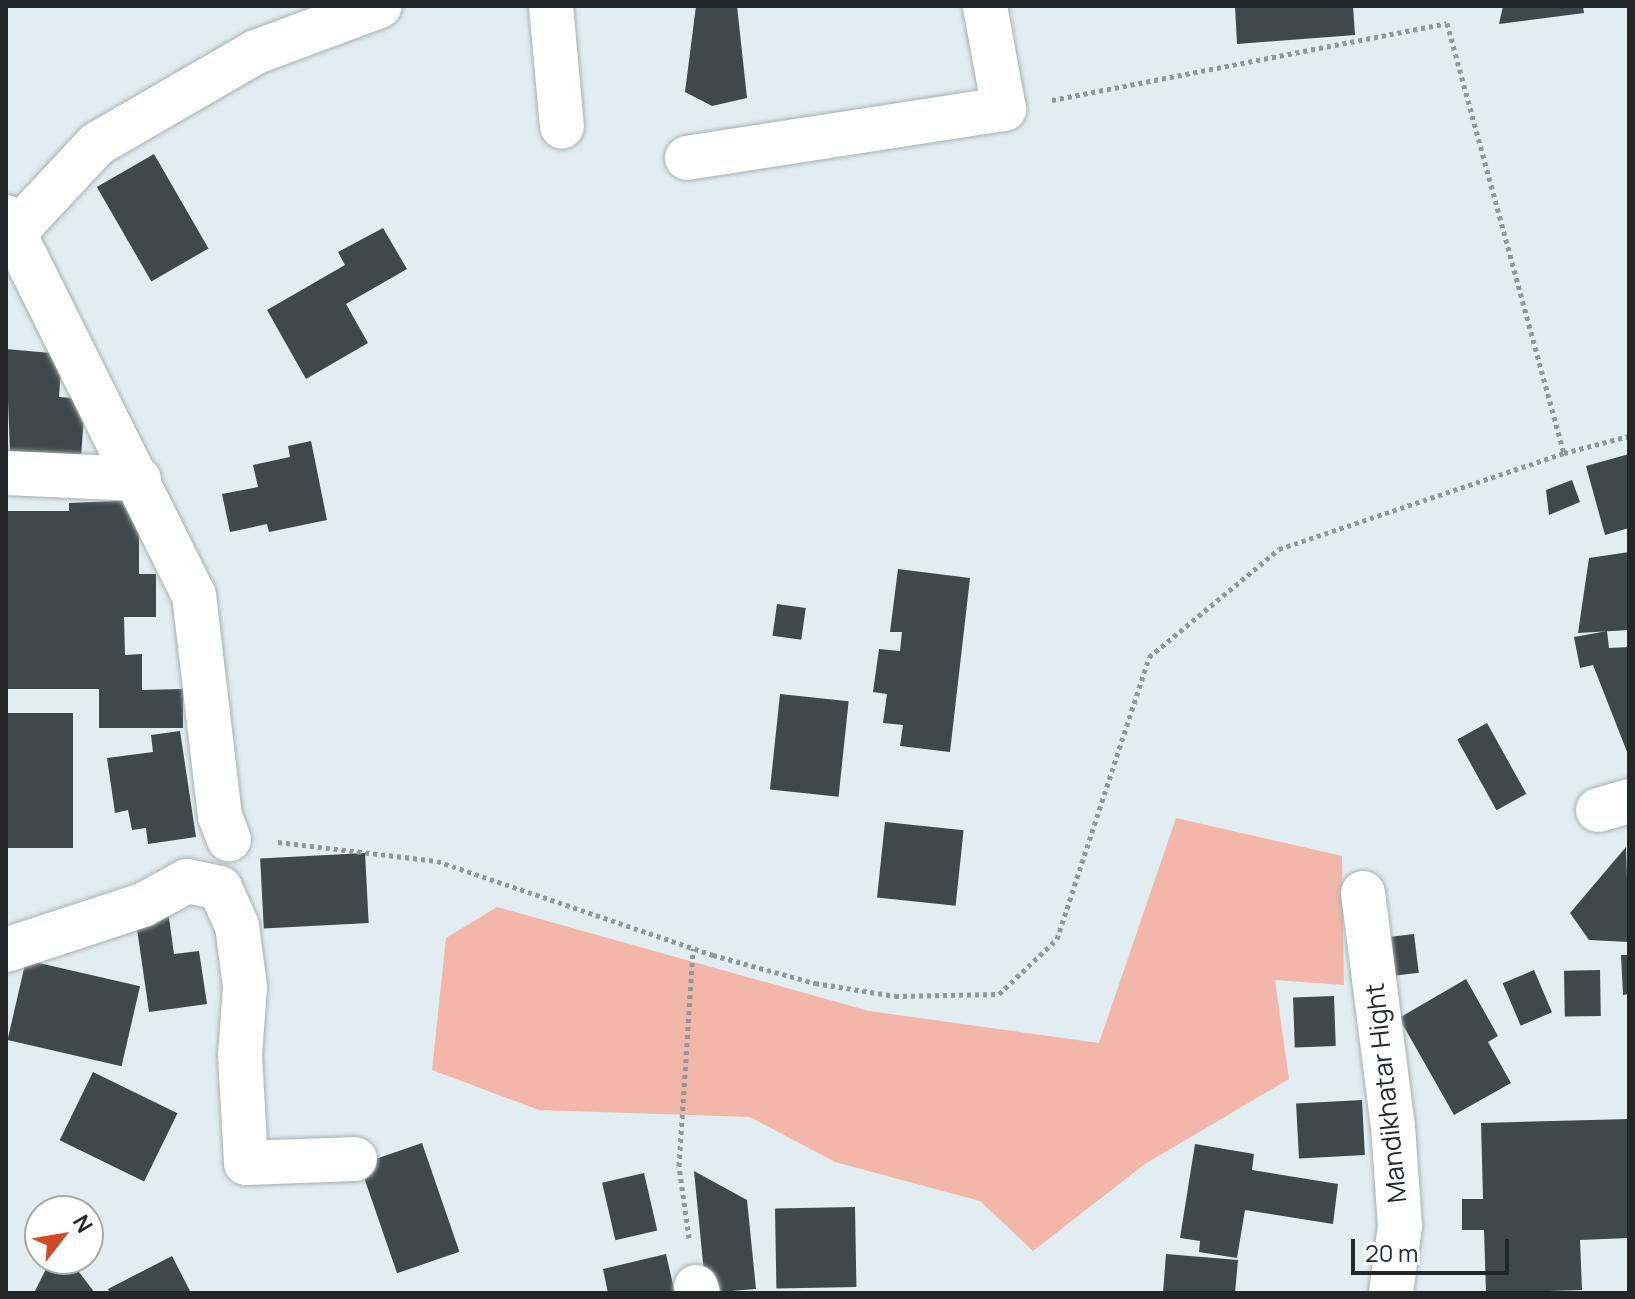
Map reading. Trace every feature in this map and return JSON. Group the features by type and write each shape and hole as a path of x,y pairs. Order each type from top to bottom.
{"street":[{"path":"229,839 220,816 194,595 139,479 8,229 97,144 256,52 380,6"},
{"path":"551,6 562,126"},
{"path":"687,158 1004,109 985,6"},
{"path":"6,473 139,479"},
{"path":"6,950 143,905 187,881 220,888 237,926 245,987 240,1055 246,1163 355,1159"},
{"name":"Mandikhatar Hight","path":"1363,893 1393,1126 1400,1226 1391,1293"}],"path":[{"path":"1004,109 1447,23 1564,453"},
{"path":"229,839 437,861 693,948 815,983 895,996 999,994 1057,939 1149,657 1279,549 1564,453 1629,436"},
{"path":"693,948 679,1166 697,1290"}],"shaded area":[{"path":"1176,818 1342,856 1344,985 1275,980 1289,1079 1145,1164 1033,1251 980,1201 835,1162 750,1117 539,1110 432,1070 446,938 497,907 869,1011 1099,1043"}],"building":[{"path":"696,6 737,6 747,98 712,106 685,92"},
{"path":"1235,6 1353,6 1355,35 1237,44"},
{"path":"1503,6 1583,6 1584,13 1499,24"},
{"path":"154,154 209,248 151,281 97,187"},
{"path":"383,228 407,269 346,304 368,343 306,379 267,310 345,265 338,252"},
{"path":"6,349 62,354 59,397 85,399 81,458 10,452"},
{"path":"311,441 327,520 269,532 267,524 230,532 222,494 258,487 253,465 290,457 288,446"},
{"path":"1629,454 1629,528 1605,535 1586,466"},
{"path":"1572,480 1580,502 1549,515 1546,490"},
{"path":"139,500 139,574 156,574 156,617 124,617 125,655 142,654 142,690 183,689 183,728 99,728 99,689 6,689 6,511 69,511 69,503"},
{"path":"1629,552 1629,630 1578,633 1589,558"},
{"path":"898,569 970,578 950,752 900,746 903,725 883,723 887,694 873,692 879,649 900,651 902,632 890,632"},
{"path":"777,604 806,608 801,640 773,636"},
{"path":"1607,631 1609,648 1629,647 1629,757 1593,665 1580,668 1574,637"},
{"path":"780,694 849,701 839,797 770,789"},
{"path":"6,713 73,713 73,848 6,848"},
{"path":"1487,723 1526,794 1497,810 1457,739"},
{"path":"180,731 196,837 148,844 146,828 132,830 128,810 115,813 107,758 153,752 151,735"},
{"path":"885,822 964,830 956,906 877,898"},
{"path":"1626,847 1629,942 1589,940 1570,913"},
{"path":"365,853 369,923 264,928 260,858"},
{"path":"168,911 174,954 199,951 207,1004 149,1012 135,915"},
{"path":"1414,934 1419,973 1396,976 1391,937"},
{"path":"1621,955 1629,955 1629,994 1623,995"},
{"path":"26,960 140,986 122,1066 8,1040"},
{"path":"1534,970 1552,1012 1521,1026 1503,983"},
{"path":"1600,970 1601,1016 1565,1017 1564,971"},
{"path":"1466,979 1498,1036 1488,1042 1511,1083 1454,1115 1399,1018"},
{"path":"1334,996 1336,1046 1295,1047 1293,997"},
{"path":"93,1072 177,1113 144,1182 60,1140"},
{"path":"1362,1100 1365,1155 1299,1158 1296,1103"},
{"path":"1629,1119 1629,1238 1580,1240 1582,1290 1486,1293 1484,1230 1462,1230 1462,1199 1483,1199 1481,1123"},
{"path":"422,1143 459,1252 397,1273 360,1164"},
{"path":"1195,1144 1254,1154 1252,1170 1338,1184 1333,1224 1245,1210 1237,1258 1199,1252 1200,1241 1180,1238"},
{"path":"694,1171 747,1200 756,1289 706,1293"},
{"path":"644,1173 657,1230 615,1240 602,1183"},
{"path":"855,1207 856,1287 776,1288 775,1208"},
{"path":"666,1254 675,1293 608,1293 603,1269"},
{"path":"1166,1254 1238,1260 1235,1293 1163,1293"},
{"path":"172,1256 191,1293 110,1293 108,1289"},
{"path":"43,1275 81,1275 95,1293 34,1293"}]}
